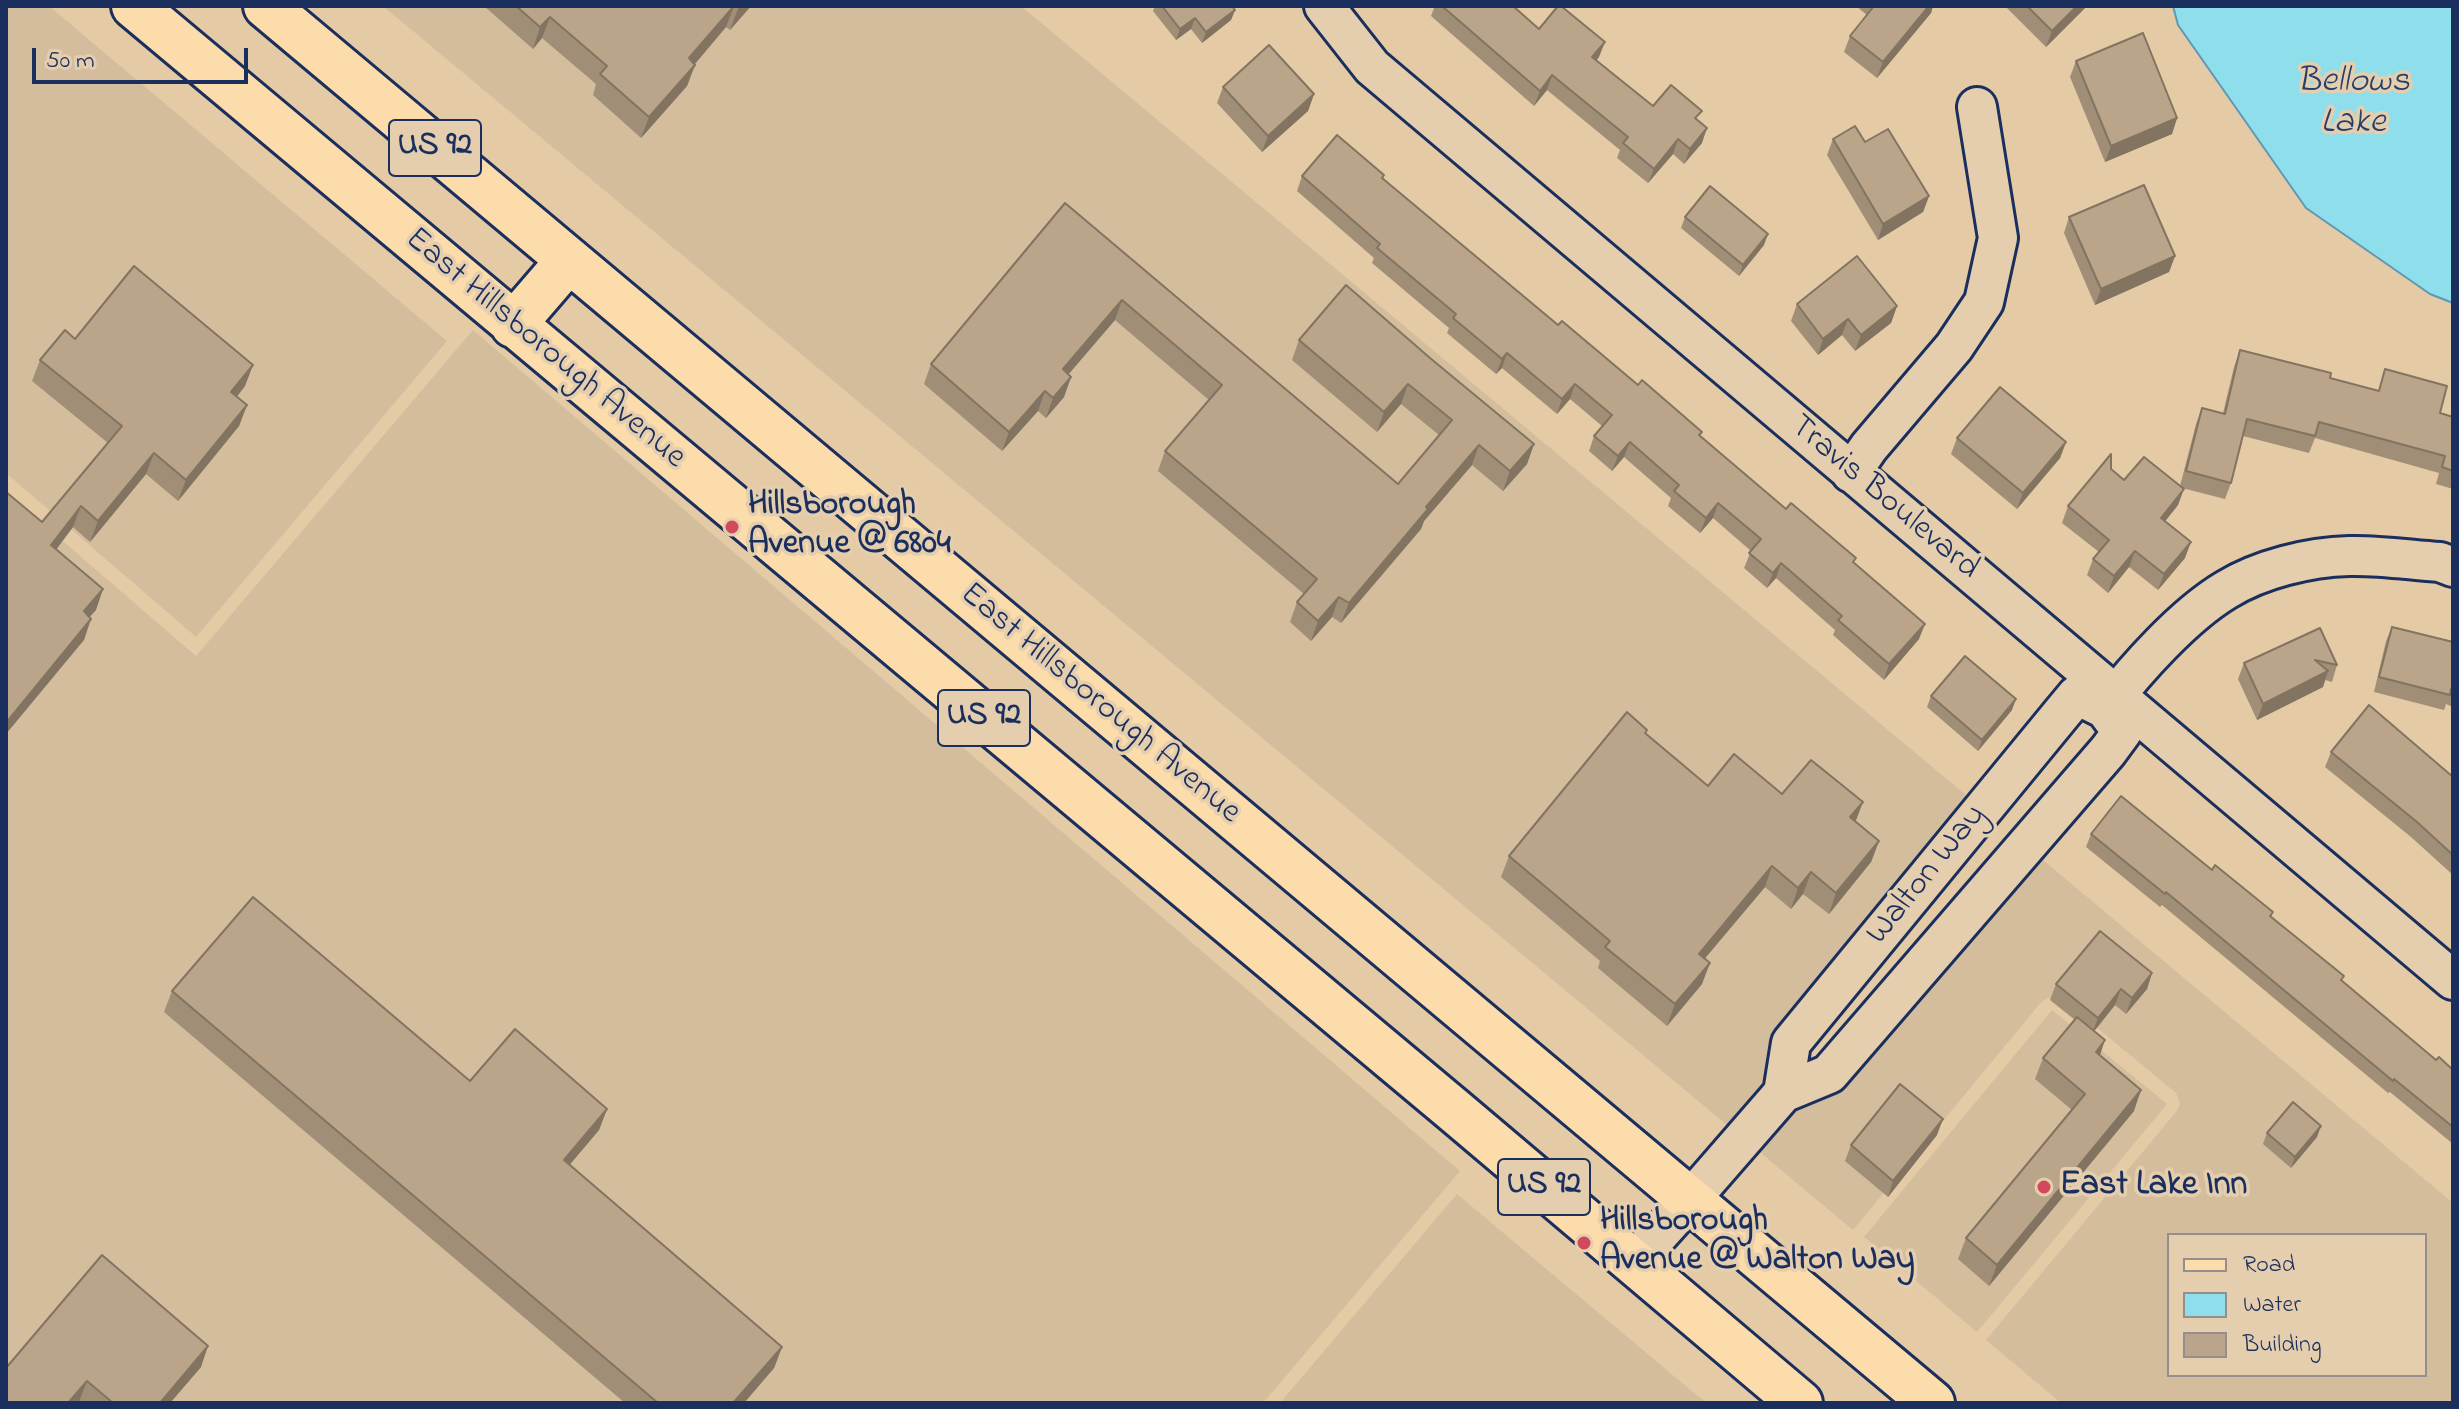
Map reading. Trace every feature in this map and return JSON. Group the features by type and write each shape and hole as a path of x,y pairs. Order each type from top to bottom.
{"main road":[{"name":"East Hillsborough Avenue","path":"134,6 1432,1091 1800,1403"},
{"name":"East Hillsborough Avenue","path":"266,6 1932,1403"},
{"path":"513,325 569,260"}],"street":[{"name":"Travis Boulevard","path":"1324,6 1372,67 1851,473 2111,702 2453,980"},
{"path":"1851,473 1869,447 1954,347 1984,302 1998,238 1977,107"},
{"path":"2111,702 2146,661 2192,616 2227,589 2283,565 2349,556 2440,562 2453,567"},
{"name":"Walton Way","path":"1633,1263 1783,1093 1829,1074 2108,751 2122,732 2111,702 2077,695 1791,1043 1783,1093"}],"shaded area":[{"path":"6,6 49,6 447,341 196,637 6,473"},
{"path":"383,6 1021,6 1973,801 1769,1082 1764,1084 1766,1090 1732,1129"},
{"path":"473,330 1460,1171 1263,1403 6,1403 6,492 196,656"},
{"path":"2037,855 2453,1203 2453,1403 2061,1403 1986,1340 2180,1104 2176,1093 2061,998 2054,996 2042,1001 1853,1230 1755,1148 1788,1109 1795,1110 1797,1103"},
{"path":"2052,1010 2167,1104 1977,1332 1864,1237"},
{"path":"1457,1194 1706,1403 1280,1403"}],"water":[{"name":"Bellows Lake","path":"2173,6 2453,6 2453,303 2430,294 2306,208 2178,25"}],"building":[{"path":"516,6 734,6 689,58 695,65 649,117 600,74 607,66 550,17 540,27"},
{"path":"1162,6 1232,6 1235,10 1206,32 1195,18 1180,29"},
{"path":"1442,6 1513,6 1539,29 1561,6 1605,42 1592,57 1653,106 1671,85 1702,111 1695,118 1707,128 1690,149 1678,139 1654,169 1623,143 1628,137 1552,75 1540,91"},
{"path":"1874,6 1929,6 1883,62 1850,36"},
{"path":"2027,6 2077,6 2052,31"},
{"path":"2143,33 2177,118 2111,146 2076,61"},
{"path":"1269,45 1314,94 1268,136 1223,87"},
{"path":"1855,126 1865,142 1888,129 1929,196 1883,224 1833,139"},
{"path":"1337,135 1384,175 1382,178 1558,325 1562,321 1638,385 1642,380 1702,432 1699,435 1786,509 1791,503 1856,558 1853,562 1925,624 1889,664 1838,620 1842,616 1781,563 1773,573 1749,553 1761,539 1718,503 1706,518 1674,491 1679,485 1630,442 1618,456 1594,436 1612,415 1575,384 1562,399 1507,353 1502,359 1453,318 1456,314 1377,248 1380,244 1302,176"},
{"path":"2144,185 2175,256 2101,289 2069,217"},
{"path":"1710,186 1768,234 1743,265 1685,217"},
{"path":"1065,203 1398,484 1452,420 1408,384 1384,412 1299,340 1346,285 1534,444 1510,471 1479,445 1349,603 1339,597 1318,621 1297,602 1317,579 1165,451 1222,385 1122,300 1063,369 1071,377 1053,398 1045,391 1009,432 931,364"},
{"path":"1857,256 1897,306 1861,335 1848,319 1823,339 1797,304"},
{"path":"134,266 253,365 231,392 247,405 186,480 154,453 98,521 81,506 51,545 103,589 84,611 91,619 6,723 6,492 42,522 122,426 40,360 65,330 75,339"},
{"path":"2240,350 2331,373 2330,378 2379,391 2385,369 2447,386 2440,413 2453,417 2453,471 2442,467 2445,456 2319,422 2315,436 2247,419 2231,483 2186,471 2202,408 2225,414"},
{"path":"2000,387 2066,442 2023,493 1957,438"},
{"path":"2111,454 2111,469 2124,480 2144,457 2184,489 2161,518 2191,542 2164,574 2135,551 2114,576 2093,559 2109,540 2068,506"},
{"path":"2392,627 2453,642 2453,690 2450,695 2379,677"},
{"path":"2320,628 2337,665 2315,660 2328,671 2263,704 2244,663"},
{"path":"1965,656 2016,699 1982,740 1931,696"},
{"path":"2369,705 2453,777 2453,855 2331,752"},
{"path":"1627,712 1647,730 1645,733 1708,786 1734,754 1782,794 1811,760 1863,802 1850,817 1879,841 1836,893 1811,872 1798,888 1772,866 1699,954 1710,963 1675,1004 1605,947 1610,941 1509,856"},
{"path":"2121,796 2212,870 2215,865 2273,912 2270,916 2344,976 2341,980 2436,1060 2439,1057 2453,1070 2453,1127 2091,834"},
{"path":"253,897 470,1081 515,1029 607,1109 564,1160 782,1347 733,1403 658,1403 172,991"},
{"path":"2100,931 2152,973 2132,998 2121,989 2098,1018 2056,984"},
{"name":"East Lake Inn","path":"2077,1017 2105,1040 2096,1052 2141,1090 1997,1265 1966,1238 2085,1094 2043,1058"},
{"path":"1900,1084 1943,1119 1893,1181 1851,1145"},
{"path":"2293,1102 2321,1126 2295,1157 2267,1133"},
{"path":"102,1255 208,1346 160,1403 113,1403 87,1381 68,1403 6,1403 6,1368"}],"place":[{"name":"Hillsborough Avenue @ 6804","path":"732,527"},
{"name":"East Lake Inn","path":"2044,1187"},
{"name":"Hillsborough Avenue @ Walton Way","path":"1584,1243"}]}
